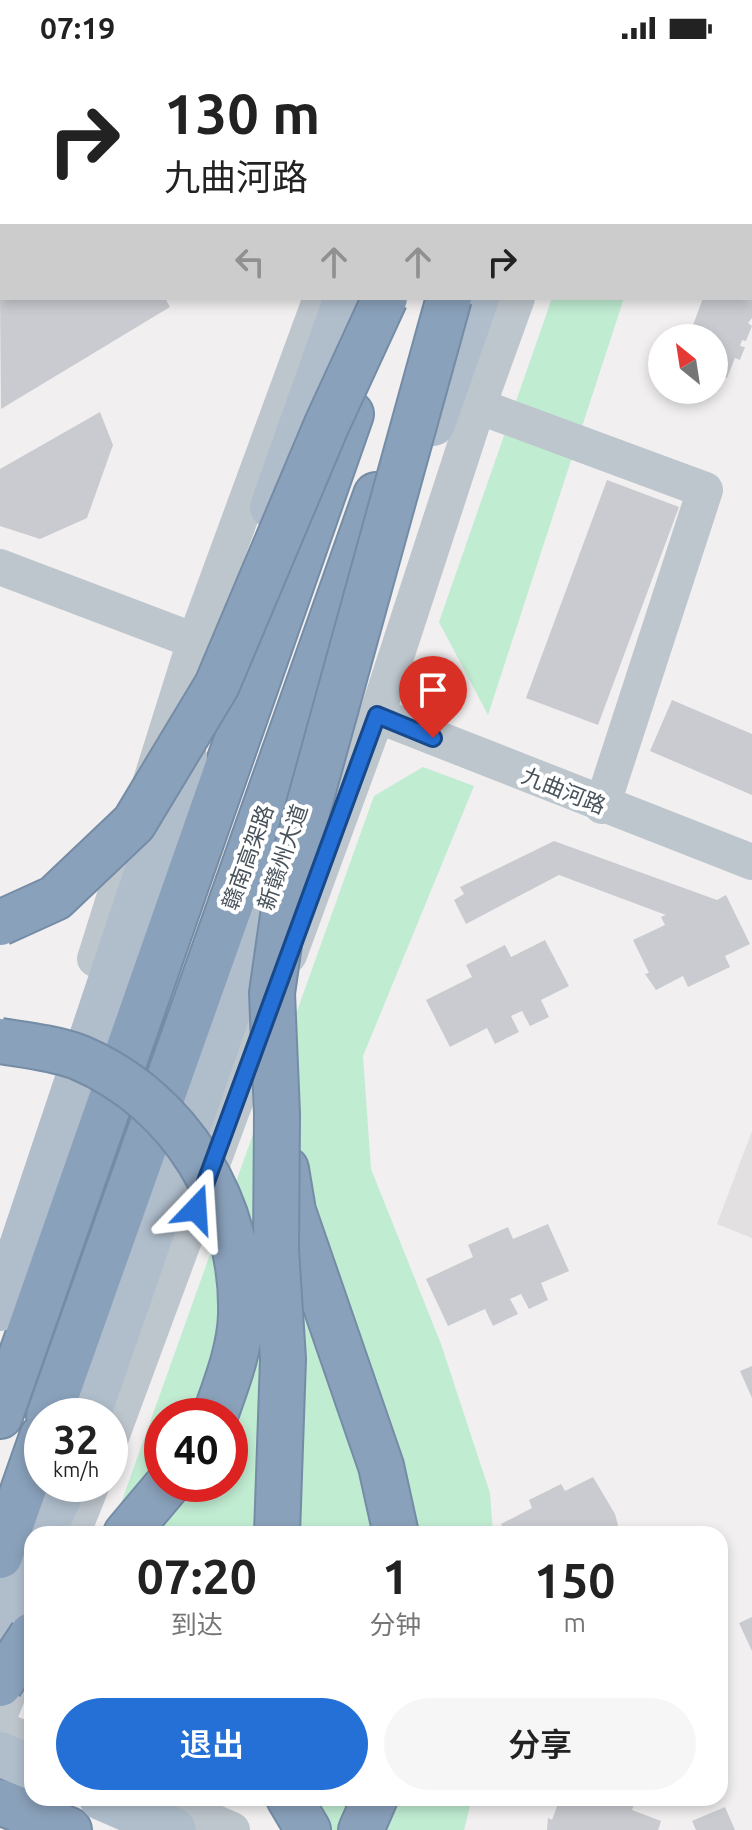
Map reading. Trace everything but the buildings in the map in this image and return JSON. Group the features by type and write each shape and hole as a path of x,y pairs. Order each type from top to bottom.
{"highway":[{"path":"0,943 55,898 134,823 217,685 327,424 387,300"},
{"path":"0,1416 387,300"},
{"path":"277,1526 283,1359 276,1250 277,1114 272,993 288,881 447,300"},
{"name":"赣南高架路","path":"55,1398 447,300"},
{"path":"0,923 55,898"},
{"path":"0,1041 75,1056 113,1074 144,1097 200,1157 225,1210 239,1258 241,1318 235,1356 221,1398"},
{"path":"277,1114 293,1211 381,1466 394,1526"},
{"path":"0,1556 24,1488"},
{"path":"133,1526 153,1502"},
{"path":"0,1684 24,1647"},
{"path":"0,1802 69,1830"},
{"path":"294,1806 308,1830"},
{"path":"361,1830 372,1806"}],"main road":[{"path":"0,1309 215,667 345,300"},
{"name":"新赣州大道","path":"94,1398 476,300"},
{"path":"47,1526 57,1502"},
{"path":"0,1633 24,1578"},
{"path":"0,1754 24,1764"},
{"path":"119,1806 174,1830"}],"street":[{"path":"0,1261 195,641 320,300"},
{"path":"125,1398 377,715 478,406 516,300"},
{"path":"478,406 705,490 602,806"},
{"path":"0,567 195,641"},
{"name":"九曲河路","path":"377,715 602,806 752,862"},
{"path":"75,1526 85,1502"},
{"path":"0,1714 24,1655"},
{"path":"0,1729 24,1739"},
{"path":"177,1806 232,1830"}],"shaded area":[{"path":"752,1131 752,1238 717,1224"}],"green space":[{"path":"551,300 623,300 488,715 439,622"},
{"path":"423,767 474,786 363,1056 371,1169 441,1344 490,1493 492,1526 113,1526 121,1502 128,1502 128,1484 144,1439 144,1502 248,1502 248,1398 159,1398 374,796"},
{"path":"273,1806 470,1806 464,1830 330,1830"}],"route":[{"path":"196,1209 377,715 433,738"}]}
